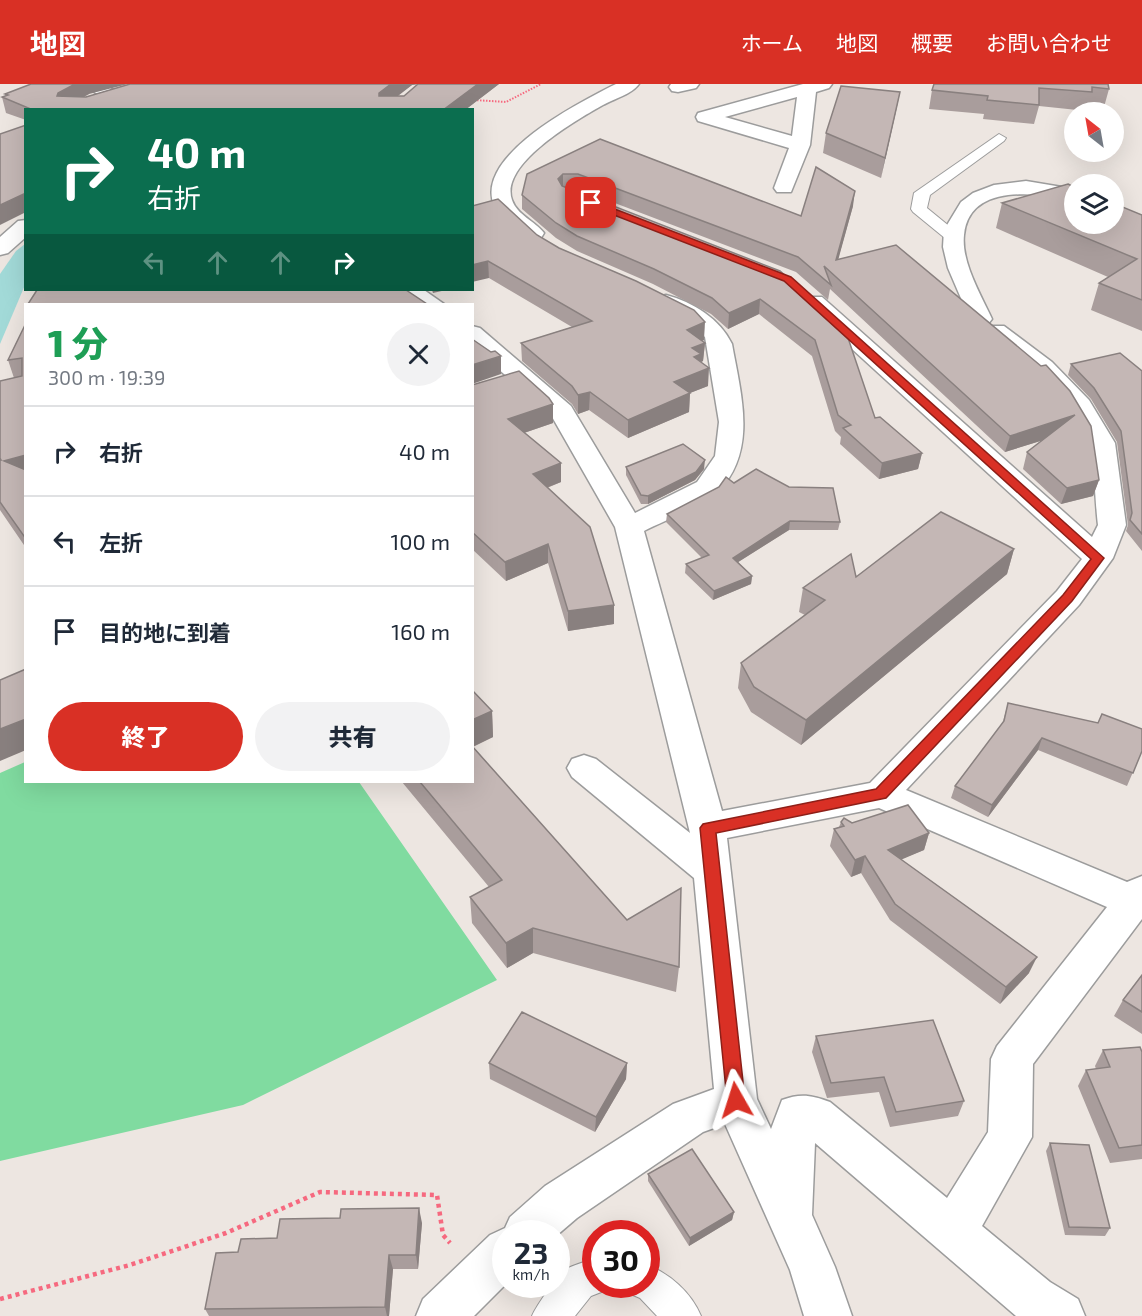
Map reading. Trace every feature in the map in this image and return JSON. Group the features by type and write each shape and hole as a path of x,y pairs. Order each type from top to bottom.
{"street":[{"path":"90,84 136,108"},
{"path":"547,245 504,208 500,195 502,183 527,146 581,110 630,84"},
{"path":"800,145 705,117 815,86"},
{"path":"784,188 800,145 815,86"},
{"path":"88,103 136,90"},
{"path":"881,794 1068,598 1098,558 1112,525 1102,443 1080,405 1043,367 980,319 968,293 952,235 965,208 986,193 1016,186 1051,188 1064,192"},
{"path":"0,248 24,228"},
{"path":"796,286 1098,558"},
{"path":"412,291 430,303"},
{"path":"629,526 707,488 728,456 732,422 720,344 716,332 702,321 644,291"},
{"path":"474,335 562,411 629,526 708,828 736,1100 812,1267 828,1316"},
{"path":"493,387 524,378"},
{"path":"584,768 712,872"},
{"path":"708,828 881,794 1137,896 1012,1059 1010,1137 953,1231"},
{"path":"541,1220 561,1202 688,1118 736,1100"},
{"path":"791,1219 793,1128 797,1114 815,1116 1033,1299 1061,1316"},
{"path":"440,1316 492,1264"}],"lane":[{"path":"952,235 919,209 922,193 999,138"},
{"path":"551,1316 582,1281"},
{"path":"660,1292 682,1316"}],"path":[{"path":"466,99 506,102 541,84"},
{"path":"0,1299 130,1265 205,1240 320,1192 437,1195 443,1235 492,1264"}],"green space":[{"path":"24,762 24,783 360,783 497,980 243,1105 0,1161 0,773"}],"water":[{"path":"24,245 24,287 0,344 0,274 16,251"}],"building":[{"path":"31,84 75,84 58,93 57,96 86,97 130,84 391,84 379,93 379,96 404,96 418,84 478,84 446,108 28,108 2,97 8,95 5,94"},
{"path":"934,84 1108,84 1109,89 1092,87 1092,92 1039,88 1039,105 987,100 988,96 932,90"},
{"path":"841,86 900,92 885,158 826,133"},
{"path":"24,126 24,194 0,205 0,134"},
{"path":"600,139 801,216 816,167 855,191 836,260 896,245 1041,366 1046,365 1070,391 1091,426 1099,480 1067,488 1027,452 1075,415 1010,436 824,266 831,285 798,257 578,174 563,174 558,179 562,186 780,271 845,329 875,418 880,417 922,453 882,463 843,428 851,425 838,415 815,340 760,299 729,313 712,298 654,269 577,236 556,223 522,195 527,174"},
{"path":"1064,185 1064,229 1002,203"},
{"path":"498,199 537,235 559,248 636,281 694,310 705,322 687,330 705,343 692,348 701,354 694,357 709,368 674,382 690,393 628,420 590,392 578,395 572,386 521,343 592,321 488,261 474,264 474,205"},
{"path":"1124,208 1142,215 1142,300 1099,283 1137,259 1077,234 1124,234"},
{"path":"36,291 408,291 426,303 29,303"},
{"path":"24,327 24,456 4,461 24,469 24,536 0,502 0,381 22,376 22,358 8,360"},
{"path":"474,340 491,352 495,351 501,356 474,364"},
{"path":"1120,353 1142,371 1142,534 1130,520 1132,513 1121,431 1094,388 1071,364"},
{"path":"519,371 553,404 508,419 561,463 533,474 590,527 614,605 568,611 548,544 505,562 474,534 474,384"},
{"path":"683,444 705,460 696,472 648,496 641,495 626,467"},
{"path":"756,469 789,487 833,488 840,522 790,521 733,558 752,576 714,591 686,564 709,555 667,514 719,487 726,477 734,483"},
{"path":"941,512 1014,549 806,720 754,687 741,663 825,600 803,588 851,554 856,577"},
{"path":"24,670 24,720 0,729 0,680"},
{"path":"474,692 492,711 474,719"},
{"path":"1008,703 1098,723 1102,714 1142,729 1142,751 1133,773 1042,738 992,805 955,786 1004,721"},
{"path":"474,748 627,920 681,888 679,967 533,928 506,943 470,897 502,880 421,783 474,783"},
{"path":"908,805 929,833 888,850 1037,957 1006,987 895,904 865,856 855,860 834,829 844,826 841,822 844,818 852,823"},
{"path":"1142,975 1142,1012 1123,1000"},
{"path":"522,1012 627,1063 596,1117 489,1063"},
{"path":"933,1020 964,1101 896,1112 884,1077 831,1083 816,1036"},
{"path":"1140,1047 1142,1052 1142,1145 1119,1148 1086,1070 1110,1067 1103,1050"},
{"path":"1050,1143 1089,1145 1110,1228 1069,1227"},
{"path":"692,1149 734,1212 690,1238 648,1174"},
{"path":"419,1208 416,1255 389,1255 385,1307 205,1309 216,1253 238,1252 241,1239 277,1238 280,1219 340,1218 341,1209"}],"route":[{"path":"591,203 787,279 1098,558 1068,598 881,794 708,828 736,1100"}]}
